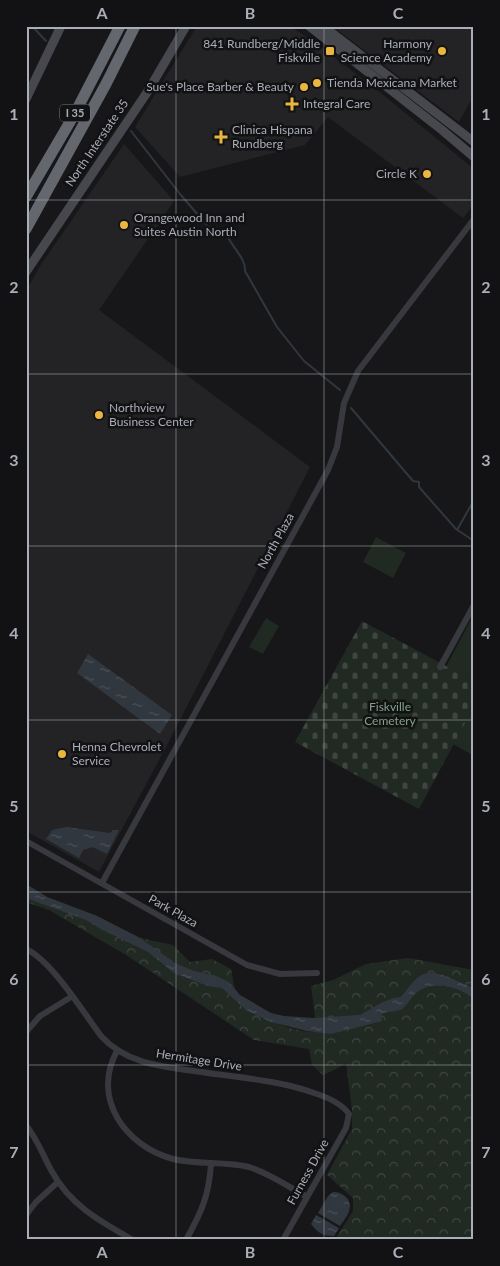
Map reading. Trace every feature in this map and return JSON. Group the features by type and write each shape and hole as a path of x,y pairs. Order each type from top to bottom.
{"highway":[{"name":"I 35","path":"26,197 74,115 120,26"},
{"name":"I 35","path":"26,229 106,84 135,26"}],"main road":[{"path":"26,99 31,80 61,26"},
{"name":"North Interstate 35","path":"26,272 148,91 186,26"},
{"path":"309,26 474,157"},
{"path":"323,26 474,142"}],"street":[{"name":"North Plaza","path":"102,883 328,470 338,447 344,403 352,381 362,365 474,219"},
{"path":"440,667 474,605"},
{"name":"Park Plaza","path":"26,841 247,965 280,974 317,973"},
{"name":"Hermitage Drive","path":"26,949 40,958 52,970 101,1036 117,1051 129,1057 158,1066 299,1087 340,1105 349,1114"},
{"path":"26,1032 40,1016 71,997"},
{"path":"117,1051 111,1061 108,1087 109,1098 122,1125 143,1144 158,1153 181,1160 249,1167 264,1173 307,1197"},
{"name":"Furness Drive","path":"283,1240 346,1128 349,1114"},
{"path":"26,1125 58,1182 80,1206 92,1217 133,1240"},
{"path":"186,1240 201,1213 210,1181 212,1164"},
{"path":"26,1215 36,1202 58,1182"}],"shaded area":[{"path":"197,26 289,26 312,40 474,169 474,204 463,218 328,117 305,145 180,177 135,127"},
{"name":"Harmony Science Academy","path":"332,26 474,26 474,95 459,122"},
{"path":"124,144 174,201 99,310 310,467 165,749 99,872 26,831 26,291 40,266"}],"green space":[{"path":"376,537 406,553 393,578 363,562"},
{"path":"474,614 474,681 446,667"},
{"path":"266,618 279,626 263,654 249,647"},
{"name":"Fiskville Cemetery","path":"362,621 474,681 474,706 419,809 295,742"},
{"path":"474,706 474,756 453,744"},
{"path":"26,885 47,897 97,916 140,938 173,945 190,962 212,959 231,969 236,992 250,1008 272,1021 307,1032 317,1032 311,986 333,980 366,964 408,958 474,970 474,1240 335,1240 353,1211 353,1198 327,1175 352,1129 352,1110 346,1063 323,1075 312,1065 309,1049 254,1040 126,955 49,910 26,902"}],"water":[{"path":"88,654 172,715 160,734 77,673"},
{"path":"66,827 110,833 113,830 119,830 107,854 93,847 83,850 79,858 46,839 52,830"},
{"path":"26,884 47,897 97,916 140,938 175,963 229,982 240,995 271,1013 313,1018 360,1015 383,1002 401,997 417,978 430,973 443,975 474,988 474,999 468,994 453,988 444,986 429,987 421,989 402,1009 383,1013 381,1015 382,1021 331,1034 307,1031 271,1022 246,1010 222,988 208,986 174,973 148,952 86,920 26,898"},
{"path":"333,1192 344,1195 350,1203 347,1217 340,1226 318,1213 328,1196"},
{"path":"316,1215 339,1228 334,1236 318,1232 311,1224"}],"waterway":[{"path":"32,26 46,41"},
{"path":"131,131 211,230 228,237 277,327 304,361 340,390"},
{"path":"351,408 413,481 419,482 419,487 456,529 474,541"},
{"path":"457,530 474,500"}],"place":[{"name":"841 Rundberg/Middle Fiskville","path":"330,51"},
{"name":"Harmony Science Academy","path":"442,51"},
{"name":"Tienda Mexicana Market","path":"317,83"},
{"name":"Sue's Place Barber & Beauty","path":"304,87"},
{"name":"Integral Care","path":"292,104"},
{"name":"Clinica Hispana Rundberg","path":"221,137"},
{"name":"Circle K","path":"427,174"},
{"name":"Orangewood Inn and Suites Austin North","path":"124,225"},
{"name":"Northview Business Center","path":"99,415"},
{"name":"Henna Chevrolet Service","path":"62,754"}]}
